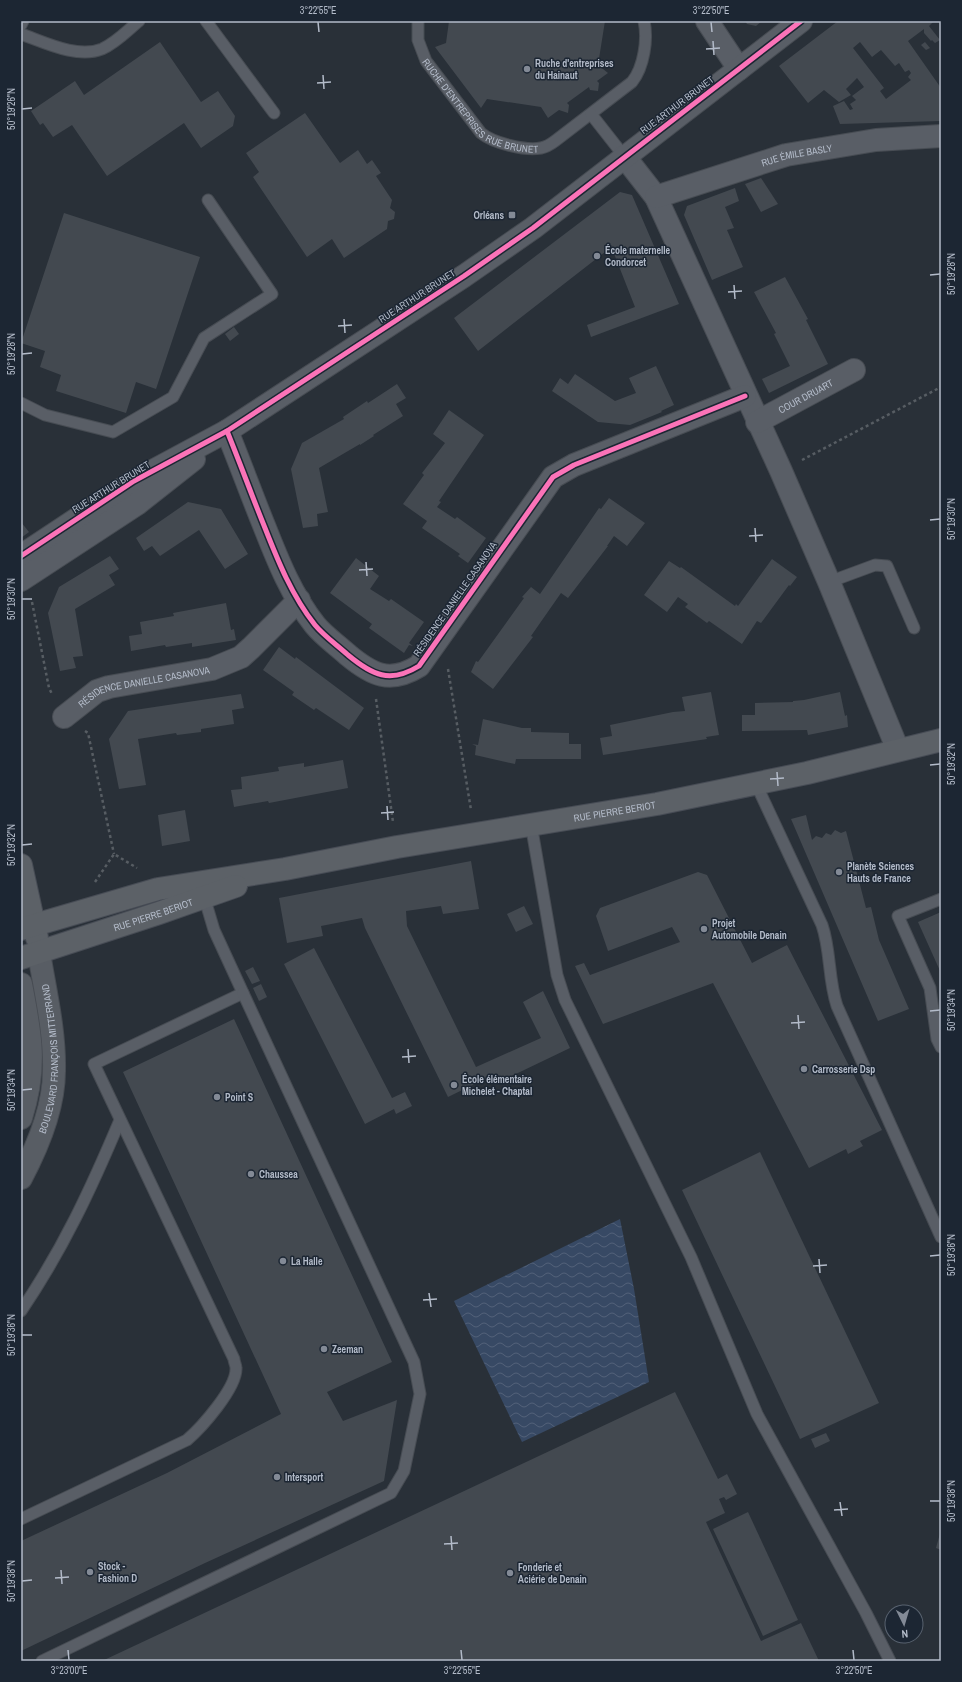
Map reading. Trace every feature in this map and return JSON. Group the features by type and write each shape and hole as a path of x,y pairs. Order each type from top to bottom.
{"main road":[{"name":"RUE PIERRE BERIOT","path":"30,956 202,889 285,869 396,847 657,804 756,784 941,740"},
{"name":"BOULEVARD FRANÇOIS MITTERRAND","path":"21,865 30,956 53,1040 54,1072 53,1088 43,1125 36,1147 21,1178"},
{"name":"RUE PIERRE BERIOT","path":"28,927 158,889 202,889"},
{"name":"BOULEVARD FRANÇOIS MITTERRAND","path":"21,984 30,1028 32,1060 31,1080 21,1118"}],"street":[{"path":"707,21 739,69"},
{"name":"RUE ARTHUR BRUNET","path":"21,556 134,481 227,431 464,276 527,232 801,21"},
{"name":"RUE ÉMILE BASLY","path":"656,197 786,155 876,140 941,136"},
{"path":"624,156 656,197 745,396 781,471 829,582 898,750"},
{"name":"COUR DRUART","path":"757,422 854,370"},
{"name":"RÉSIDENCE DANIELLE CASANOVA","path":"372,673 389,676 409,672 419,666 553,477 574,465 745,396"},
{"path":"227,431 277,557 299,600 322,633 372,673"},
{"name":"RUE ARTHUR BRUNET","path":"26,588 170,480 227,431"},
{"name":"RÉSIDENCE DANIELLE CASANOVA","path":"64,717 97,691 109,687 212,669 226,664 251,648 299,600"}],"lane":[{"path":"21,25 23,21"},
{"path":"21,34 65,48 81,51 92,51 102,49 110,44 139,21"},
{"path":"206,21 274,113"},
{"name":"RUCHE D'ENTREPRISES RUE BRUNET","path":"418,21 418,40 426,61 488,138 502,143 540,148 555,141 591,114 625,87 637,75 640,68 645,37 644,21"},
{"path":"591,114 624,156"},
{"path":"21,403 45,415 112,432 173,397 204,338 272,294 208,200"},
{"path":"829,582 875,565 887,566 914,628"},
{"path":"756,784 822,925 829,953 832,992 837,1006 941,1237"},
{"path":"531,824 557,975 565,1000 690,1257 763,1425 866,1613 890,1661"},
{"path":"42,1661 391,1493 404,1471 420,1394 414,1362 214,930 202,889"},
{"path":"941,899 898,916 930,988 938,1039 941,1047"},
{"path":"21,1518 187,1440 204,1425 231,1386 236,1368 234,1359 94,1064 243,994"},
{"path":"21,1311 47,1272 73,1226 120,1120"}],"path":[{"path":"781,471 941,387"},
{"path":"26,588 49,688 64,717 88,733 114,854 143,872"},
{"path":"442,633 475,834"},
{"path":"372,673 396,847"},
{"path":"94,883 114,854"}],"water":[{"path":"620,1219 634,1289 649,1382 522,1442 454,1301"}],"building":[{"name":"Ruche d'entreprises du Hainaut","path":"449,21 605,21 598,65 608,73 597,81 599,83 598,91 590,90 589,87 567,103 569,105 568,113 559,110 548,118 541,107 487,99 481,108 435,47 446,43"},
{"path":"745,21 762,21 756,26 747,24"},
{"path":"838,21 934,21 929,26 940,40 935,43 932,40 931,41 924,33 924,29 908,41 941,88 941,121 840,124 833,106 844,101 850,110 853,109 850,104 856,100 852,96 864,87 857,78 846,89 851,95 839,102 824,90 808,103 779,66","holes":["860,42 872,57 881,50 895,66 899,63 905,72 909,70 911,73 908,77 911,80 886,99 880,91 884,88 853,48"]},
{"path":"160,42 201,102 218,91 235,116 233,126 201,148 184,123 107,176 72,125 53,137 43,123 40,125 31,111 75,81 84,95"},
{"path":"925,42 930,48 926,50 921,45"},
{"path":"305,113 340,163 358,150 367,164 372,160 381,173 376,176 392,200 390,208 395,212 394,219 388,221 387,229 344,258 332,239 307,257 253,177 259,172 246,153"},
{"path":"761,178 778,204 761,212 745,184"},
{"path":"735,188 739,201 725,207 734,228 727,230 743,267 712,280 684,215 687,206"},
{"path":"620,192 632,195 679,304 591,337 587,325 635,307 613,251 605,252 478,351 454,318"},
{"path":"64,213 200,257 156,389 136,382 126,413 56,391 61,375 40,367 45,351 21,343"},
{"path":"785,277 808,319 806,320 828,364 769,393 762,379 790,366 774,334 776,333 754,292"},
{"path":"234,327 239,334 230,341 225,334"},
{"path":"656,366 674,405 661,411 662,412 630,425 598,422 552,391 560,378 568,384 575,374 615,401 636,393 629,378"},
{"path":"397,384 406,398 396,404 403,416 360,445 319,468 328,512 317,514 318,526 303,528 291,469 302,443 344,419 343,417 367,401 368,403"},
{"path":"449,410 484,435 439,501 441,502 437,507 455,519 457,517 486,538 468,563 458,556 460,554 422,528 427,521 403,504 424,475 422,473 445,443 433,434"},
{"path":"609,498 645,523 627,546 614,536 568,598 561,593 531,636 533,637 493,689 471,672 476,661 478,662 524,598 522,597 531,587 540,594 599,508 601,509"},
{"path":"188,502 221,509 248,554 225,569 199,530 160,556 152,546 144,551 136,538"},
{"path":"21,522 29,532 21,538"},
{"path":"110,556 119,569 109,575 115,585 75,609 83,656 73,657 76,668 60,671 48,613 59,587"},
{"path":"356,558 379,576 370,589 389,601 391,599 424,622 409,643 413,646 409,645 404,653 369,628 372,624 330,593"},
{"path":"772,559 797,577 790,586 789,585 761,623 757,621 742,644 709,621 707,623 685,607 688,604 678,597 667,612 644,595 669,561 680,568 681,567 735,606 736,604 738,606"},
{"path":"226,603 231,630 234,629 236,640 192,647 192,643 166,647 165,645 131,651 129,636 142,634 140,622 174,616 173,613"},
{"path":"279,647 295,659 296,657 364,708 349,730 316,708 314,710 292,695 294,692 263,670"},
{"path":"711,692 719,735 706,737 707,739 603,755 600,738 612,736 610,725 673,712 685,711 682,697"},
{"path":"840,692 845,716 847,715 848,727 808,735 807,730 742,731 742,715 755,715 755,703 793,702"},
{"path":"241,694 244,708 232,710 234,724 201,729 201,732 177,735 176,733 138,739 146,785 119,789 109,739 128,711"},
{"path":"483,719 522,728 531,728 531,732 569,733 569,744 581,744 581,759 516,759 515,764 475,755 476,746 472,744 478,745"},
{"path":"343,760 348,788 269,803 268,801 234,807 231,790 242,789 241,777 279,771 278,767 304,763 304,767"},
{"path":"185,810 190,841 162,846 158,815"},
{"path":"806,815 812,840 816,836 822,838 826,833 831,835 835,830 841,833 846,831 866,908 871,907 879,940 909,1009 878,1021 791,819"},
{"path":"471,861 479,909 443,914 441,906 406,911 407,926 476,1067 541,1038 523,1002 543,991 570,1048 499,1082 495,1074 448,1097 365,928 362,918 321,926 323,936 287,943 279,898"},
{"path":"698,872 707,875 752,963 787,945 882,1130 860,1141 863,1146 848,1154 846,1149 809,1168 713,983 603,1024 575,966 584,963 590,975 680,942 672,927 608,951 596,916 600,908"},
{"path":"524,906 533,924 516,932 507,914"},
{"path":"941,912 941,973 918,922"},
{"path":"314,948 392,1098 405,1092 412,1106 396,1114 394,1109 365,1124 284,964"},
{"path":"253,967 260,981 252,984 245,971"},
{"path":"261,984 267,997 259,1001 253,988"},
{"path":"234,1019 392,1362 327,1392 343,1421 397,1400 384,1481 205,1563 21,1651 21,1541 167,1473 281,1414 123,1072"},
{"path":"760,1152 879,1403 800,1439 682,1190"},
{"name":"Fonderie et Aciérie de Denain","path":"675,1392 718,1479 727,1474 737,1494 726,1500 724,1497 719,1499 725,1513 706,1522 761,1641 801,1623 819,1661 102,1661"},
{"path":"826,1433 830,1441 815,1448 811,1439"},
{"path":"748,1512 798,1620 763,1636 713,1529"},
{"path":"941,1530 941,1550 936,1548"}],"cycle path":[{"path":"21,556 134,481 227,431 464,276 533,228 801,21"},
{"path":"227,431 280,566 299,602 322,633 348,655 365,668 382,675 390,676 409,672 419,666 553,477 574,465 745,396"}],"place":[{"name":"Ruche d'entreprises du Hainaut","path":"527,69"},
{"name":"Orléans","path":"512,215"},
{"name":"École maternelle Condorcet","path":"597,256"},
{"name":"Planète Sciences Hauts de France","path":"839,872"},
{"name":"Projet Automobile Denain","path":"704,929"},
{"name":"Carrosserie Dsp","path":"804,1069"},
{"name":"École élémentaire Michelet - Chaptal","path":"454,1085"},
{"name":"Point S","path":"217,1097"},
{"name":"Chaussea","path":"251,1174"},
{"name":"La Halle","path":"283,1261"},
{"name":"Zeeman","path":"324,1349"},
{"name":"Intersport","path":"277,1477"},
{"name":"Stock - Fashion D","path":"90,1572"},
{"name":"Fonderie et Aciérie de Denain","path":"510,1573"}]}
